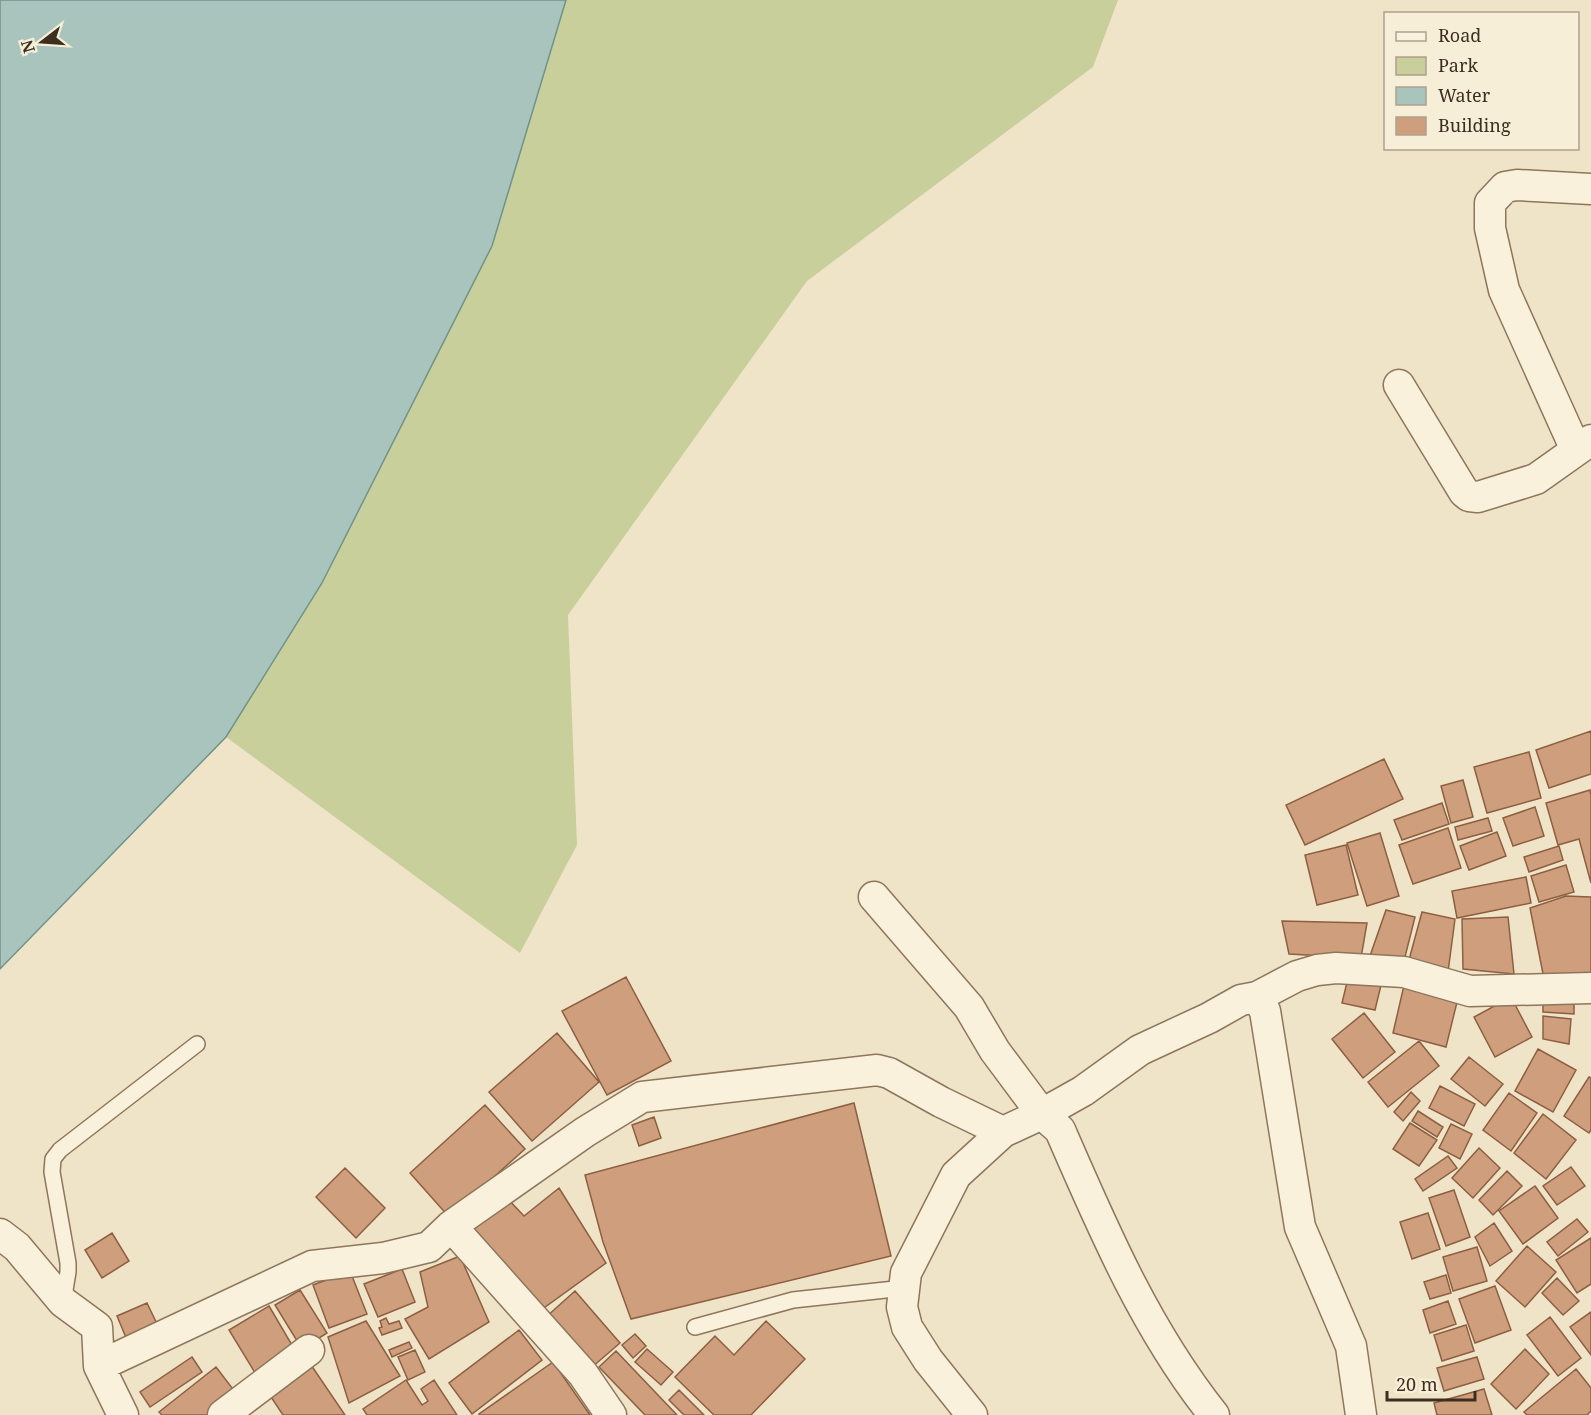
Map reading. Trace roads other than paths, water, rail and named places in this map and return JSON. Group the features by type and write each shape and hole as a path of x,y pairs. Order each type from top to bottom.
{"street":[{"path":"1399,385 1464,492 1469,496 1478,497 1536,479 1583,445 1504,290 1490,228 1490,203 1505,187 1517,185 1591,189"},
{"path":"873,897 969,1007 995,1051 1042,1114 1060,1130 1131,1287 1191,1387 1214,1415"},
{"path":"972,1415 928,1360 907,1327 902,1308 904,1288 906,1273 956,1175 1003,1131 1042,1114 1083,1090 1140,1050 1241,1000 1257,997 1297,976 1317,970 1336,968 1404,972 1470,991 1591,988"},
{"path":"1257,997 1265,1011 1300,1227 1351,1346 1361,1415"},
{"path":"99,1366 312,1266 383,1258 429,1247 451,1226 585,1132 642,1097 877,1070 889,1073 941,1102 1003,1131"},
{"path":"451,1226 583,1374 611,1415"},
{"path":"0,1234 17,1246 63,1302 97,1328 99,1366 123,1415"},
{"path":"223,1415 309,1350"}],"lane":[{"path":"63,1302 68,1263 52,1172 53,1159 60,1150 197,1044"},
{"path":"695,1327 793,1300 904,1288"}],"water":[{"path":"0,0 566,0 492,246 322,583 226,737 0,969"}]}
